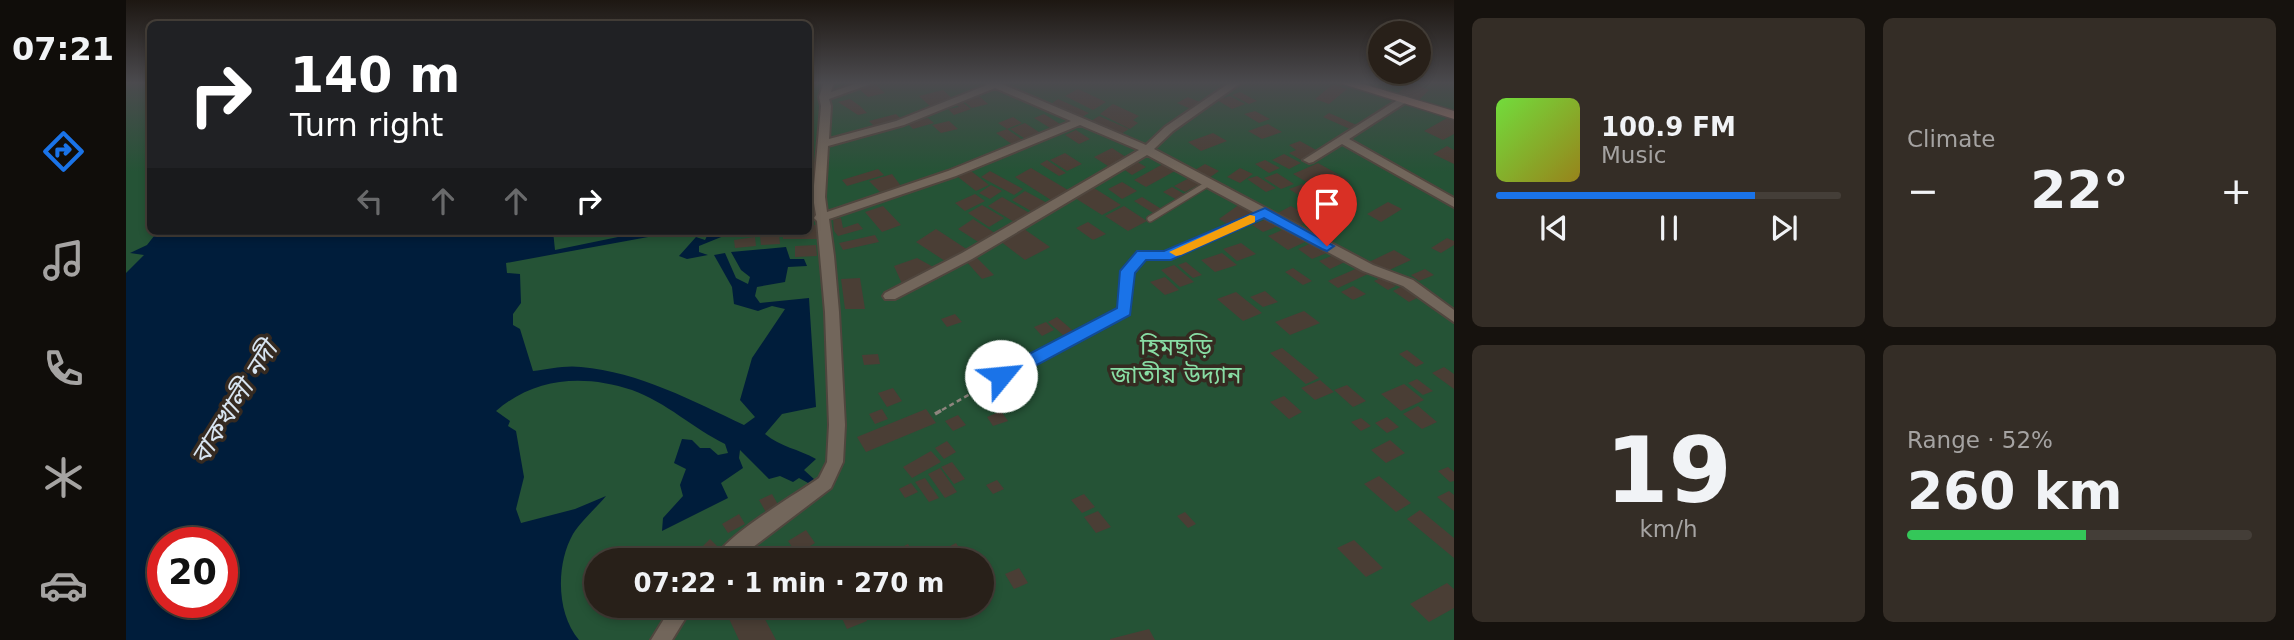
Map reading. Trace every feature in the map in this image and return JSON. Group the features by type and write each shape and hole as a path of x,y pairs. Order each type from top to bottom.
{"street":[{"path":"735,548 825,483 835,462 837,425 832,312 828,256 820,218 824,112"},
{"path":"823,144 900,123 926,112"},
{"path":"1058,112 1146,150 1368,268 1408,283 1454,317"},
{"path":"890,296 967,256 1146,150 1194,112"},
{"path":"1309,160 1384,112"},
{"path":"820,218 915,189 1002,156 1080,121"},
{"path":"1341,139 1454,204"},
{"path":"661,640 675,618"}],"lane":[{"path":"1150,219 1209,183"},
{"path":"1001,376 1124,311 1128,271 1143,254 1166,256 1265,213"}],"path":[{"path":"935,414 1001,376"}],"green space":[{"name":"হিমছড়ি জাতীয় উদ্যান","path":"126,112 147,112 147,235 812,235 812,112 1454,112 1454,640 126,640"}],"water":[{"name":"বাকখালী নদী","path":"155,235 553,235 555,250 620,235 659,235 506,263 507,273 520,274 521,303 513,314 513,325 520,329 533,371 575,367 624,375 665,389 744,425 755,417 740,400 752,358 785,309 772,306 758,311 734,304 732,287 714,255 725,253 736,278 748,284 750,277 741,270 731,252 786,247 790,259 804,259 807,266 788,267 785,282 757,287 755,296 760,303 809,298 816,407 782,414 765,434 816,459 804,470 815,480 810,484 799,478 793,482 780,476 769,479 740,450 739,458 743,468 721,483 728,498 662,531 663,518 683,496 680,485 686,469 674,463 682,439 692,440 700,448 710,448 718,455 728,453 725,444 657,401 632,390 596,382 544,385 527,391 496,411 510,421 508,426 516,431 524,477 516,509 521,523 575,509 606,496 573,534 567,546 561,574 566,616 579,640 126,640 126,273 144,255 130,253 147,245"},
{"path":"708,235 726,235 699,246 699,252 708,255 687,259 679,256 696,237 705,240"}],"building":[{"path":"1070,112 1089,113 1082,117"},
{"path":"1130,112 1139,116 1133,120 1138,123 1130,129 1100,114"},
{"path":"1257,112 1270,119 1259,123 1244,114"},
{"path":"1329,113 1359,126 1352,130 1323,117"},
{"path":"896,114 903,121 876,128 869,121"},
{"path":"1044,114 1060,124 1050,128 1034,118"},
{"path":"1099,116 1129,129 1121,134 1091,121"},
{"path":"1013,117 1022,123 1007,129 998,123"},
{"path":"1449,117 1454,119 1454,134 1443,140 1424,131"},
{"path":"928,118 934,123 913,129 907,123"},
{"path":"949,121 958,129 941,133 932,125"},
{"path":"1025,123 1042,134 1027,140 1010,129"},
{"path":"1268,124 1282,132 1262,139 1248,131"},
{"path":"1007,129 1024,141 1013,145 996,133"},
{"path":"1076,130 1090,139 1079,144 1065,135"},
{"path":"1213,133 1227,141 1201,151 1188,142"},
{"path":"1300,141 1318,151 1301,160 1289,153 1296,150 1289,145"},
{"path":"1447,146 1454,150 1454,164 1433,154"},
{"path":"1112,148 1129,159 1111,168 1094,157"},
{"path":"1065,153 1082,164 1067,171 1050,160"},
{"path":"1284,154 1301,163 1289,169 1272,160"},
{"path":"1047,160 1066,173 1059,176 1040,164"},
{"path":"1265,160 1280,168 1269,173 1255,164"},
{"path":"1136,161 1146,167 1132,175 1122,168"},
{"path":"1318,163 1350,181 1325,193 1293,174"},
{"path":"1163,164 1175,171 1146,187 1134,180"},
{"path":"1205,164 1219,171 1209,178 1195,170"},
{"path":"1031,168 1068,190 1051,200 1015,177"},
{"path":"1240,168 1253,174 1240,183 1227,177"},
{"path":"878,169 884,175 847,186 842,180"},
{"path":"971,171 989,185 976,191 958,177"},
{"path":"990,171 1023,189 1014,195 981,177"},
{"path":"1277,173 1294,184 1281,189 1264,178"},
{"path":"892,174 901,186 880,192 869,181"},
{"path":"1257,176 1276,188 1266,192 1247,179"},
{"path":"1189,178 1200,184 1185,192 1174,186"},
{"path":"1122,182 1137,191 1122,199 1108,189"},
{"path":"1303,184 1318,194 1305,199 1289,189"},
{"path":"991,185 1002,191 990,199 979,193"},
{"path":"1172,187 1186,195 1177,200 1163,192"},
{"path":"1094,188 1121,205 1102,215 1075,198"},
{"path":"1025,191 1049,204 1036,214 1012,200"},
{"path":"975,194 985,201 965,211 955,203"},
{"path":"1002,197 1033,215 1019,225 988,206"},
{"path":"1142,197 1163,210 1155,214 1134,201"},
{"path":"1388,202 1402,209 1381,222 1367,214"},
{"path":"1240,204 1256,213 1234,228 1219,219"},
{"path":"982,205 1004,218 989,227 968,213"},
{"path":"883,206 901,225 882,232 865,212"},
{"path":"1124,206 1147,221 1128,231 1105,216"},
{"path":"1291,206 1312,218 1298,227 1276,214"},
{"path":"841,218 843,228 858,223 863,229 838,236 834,231 833,219"},
{"path":"973,219 998,235 983,245 958,229"},
{"path":"1267,219 1278,226 1263,232 1252,225"},
{"path":"1088,222 1106,234 1093,240 1076,228"},
{"path":"812,225 817,225 818,239 783,239 783,235 812,235"},
{"path":"1289,227 1309,240 1288,250 1268,236"},
{"path":"936,229 968,250 948,263 916,242"},
{"path":"1024,229 1050,247 1025,260 1000,241"},
{"path":"779,235 780,244 761,245 760,236"},
{"path":"875,235 879,242 843,250 839,243"},
{"path":"755,237 756,246 735,248 734,240"},
{"path":"1447,238 1454,241 1454,245 1441,253 1431,248"},
{"path":"1314,242 1329,252 1312,259 1298,249"},
{"path":"1241,243 1256,254 1237,261 1223,249"},
{"path":"816,245 817,256 795,257 795,246"},
{"path":"1394,250 1411,260 1385,272 1369,262"},
{"path":"1222,253 1237,265 1215,272 1201,260"},
{"path":"1336,254 1347,261 1330,269 1319,261"},
{"path":"976,257 994,275 982,279 965,260"},
{"path":"917,258 937,269 903,286 894,266"},
{"path":"1186,262 1202,275 1193,278 1178,265"},
{"path":"1174,265 1194,282 1180,287 1161,270"},
{"path":"1360,267 1370,273 1338,288 1328,281"},
{"path":"1293,268 1312,281 1303,285 1285,272"},
{"path":"1425,269 1434,275 1419,281 1411,275"},
{"path":"1165,277 1179,290 1165,295 1150,282"},
{"path":"1382,277 1396,286 1388,290 1374,281"},
{"path":"860,278 865,309 845,309 841,279"},
{"path":"1406,284 1423,295 1409,302 1393,291"},
{"path":"1353,286 1366,294 1353,300 1341,292"},
{"path":"1265,291 1278,302 1263,307 1250,297"},
{"path":"1236,292 1262,313 1243,321 1217,299"},
{"path":"1304,311 1320,323 1290,335 1275,322"},
{"path":"955,314 962,322 947,327 941,319"},
{"path":"1057,317 1078,335 1069,340 1048,322"},
{"path":"1046,322 1054,330 1042,336 1034,327"},
{"path":"1282,348 1319,378 1306,384 1270,353"},
{"path":"1407,350 1424,363 1416,367 1399,354"},
{"path":"878,354 880,364 864,365 862,355"},
{"path":"1444,367 1454,374 1454,389 1432,373"},
{"path":"1417,379 1433,391 1423,395 1408,383"},
{"path":"1320,380 1334,392 1315,400 1301,388"},
{"path":"1404,384 1424,400 1401,411 1381,394"},
{"path":"1347,385 1366,401 1353,407 1334,390"},
{"path":"893,388 902,401 887,407 878,393"},
{"path":"1284,396 1302,412 1289,419 1270,402"},
{"path":"1418,406 1437,422 1422,429 1403,414"},
{"path":"882,409 888,419 875,424 869,414"},
{"path":"926,409 936,423 866,452 857,437"},
{"path":"1001,411 1008,421 993,426 987,417"},
{"path":"958,415 966,425 953,431 945,421"},
{"path":"1387,417 1399,427 1387,433 1375,423"},
{"path":"1361,418 1371,426 1361,431 1351,422"},
{"path":"1390,440 1405,453 1386,463 1371,450"},
{"path":"947,441 956,452 944,459 935,448"},
{"path":"931,451 941,462 912,478 903,467"},
{"path":"952,462 965,479 954,484 941,467"},
{"path":"1448,467 1454,472 1454,481 1450,482 1438,471"},
{"path":"940,468 957,492 945,498 928,474"},
{"path":"1379,476 1411,503 1396,512 1364,484"},
{"path":"925,478 939,498 929,502 915,482"},
{"path":"997,480 1004,489 993,494 986,485"},
{"path":"911,483 918,492 905,498 899,489"},
{"path":"1449,491 1454,495 1454,511 1437,497"},
{"path":"772,494 780,508 767,514 759,500"},
{"path":"1084,494 1095,507 1082,513 1071,500"},
{"path":"1420,510 1454,538 1454,558 1407,519"},
{"path":"1098,511 1111,527 1096,533 1084,517"},
{"path":"1185,512 1196,524 1188,528 1177,516"},
{"path":"739,514 745,524 728,533 722,524"},
{"path":"806,530 815,543 807,548 793,548 788,541"},
{"path":"710,539 718,547 717,548 701,548"},
{"path":"1354,540 1383,568 1366,577 1337,548"},
{"path":"956,543 959,548 946,548"},
{"path":"1019,568 1028,583 1014,589 1005,574"},
{"path":"1447,583 1454,589 1454,608 1429,622 1410,604"},
{"path":"729,618 764,618 776,640 739,640"},
{"path":"842,618 866,618 867,621 847,629"},
{"path":"1149,629 1155,640 1110,640 1110,639"}],"slow traffic":[{"path":"1176,252 1250,219"}],"route":[{"path":"1001,376 1124,311 1128,271 1143,254 1166,256 1265,213 1327,246"}]}
